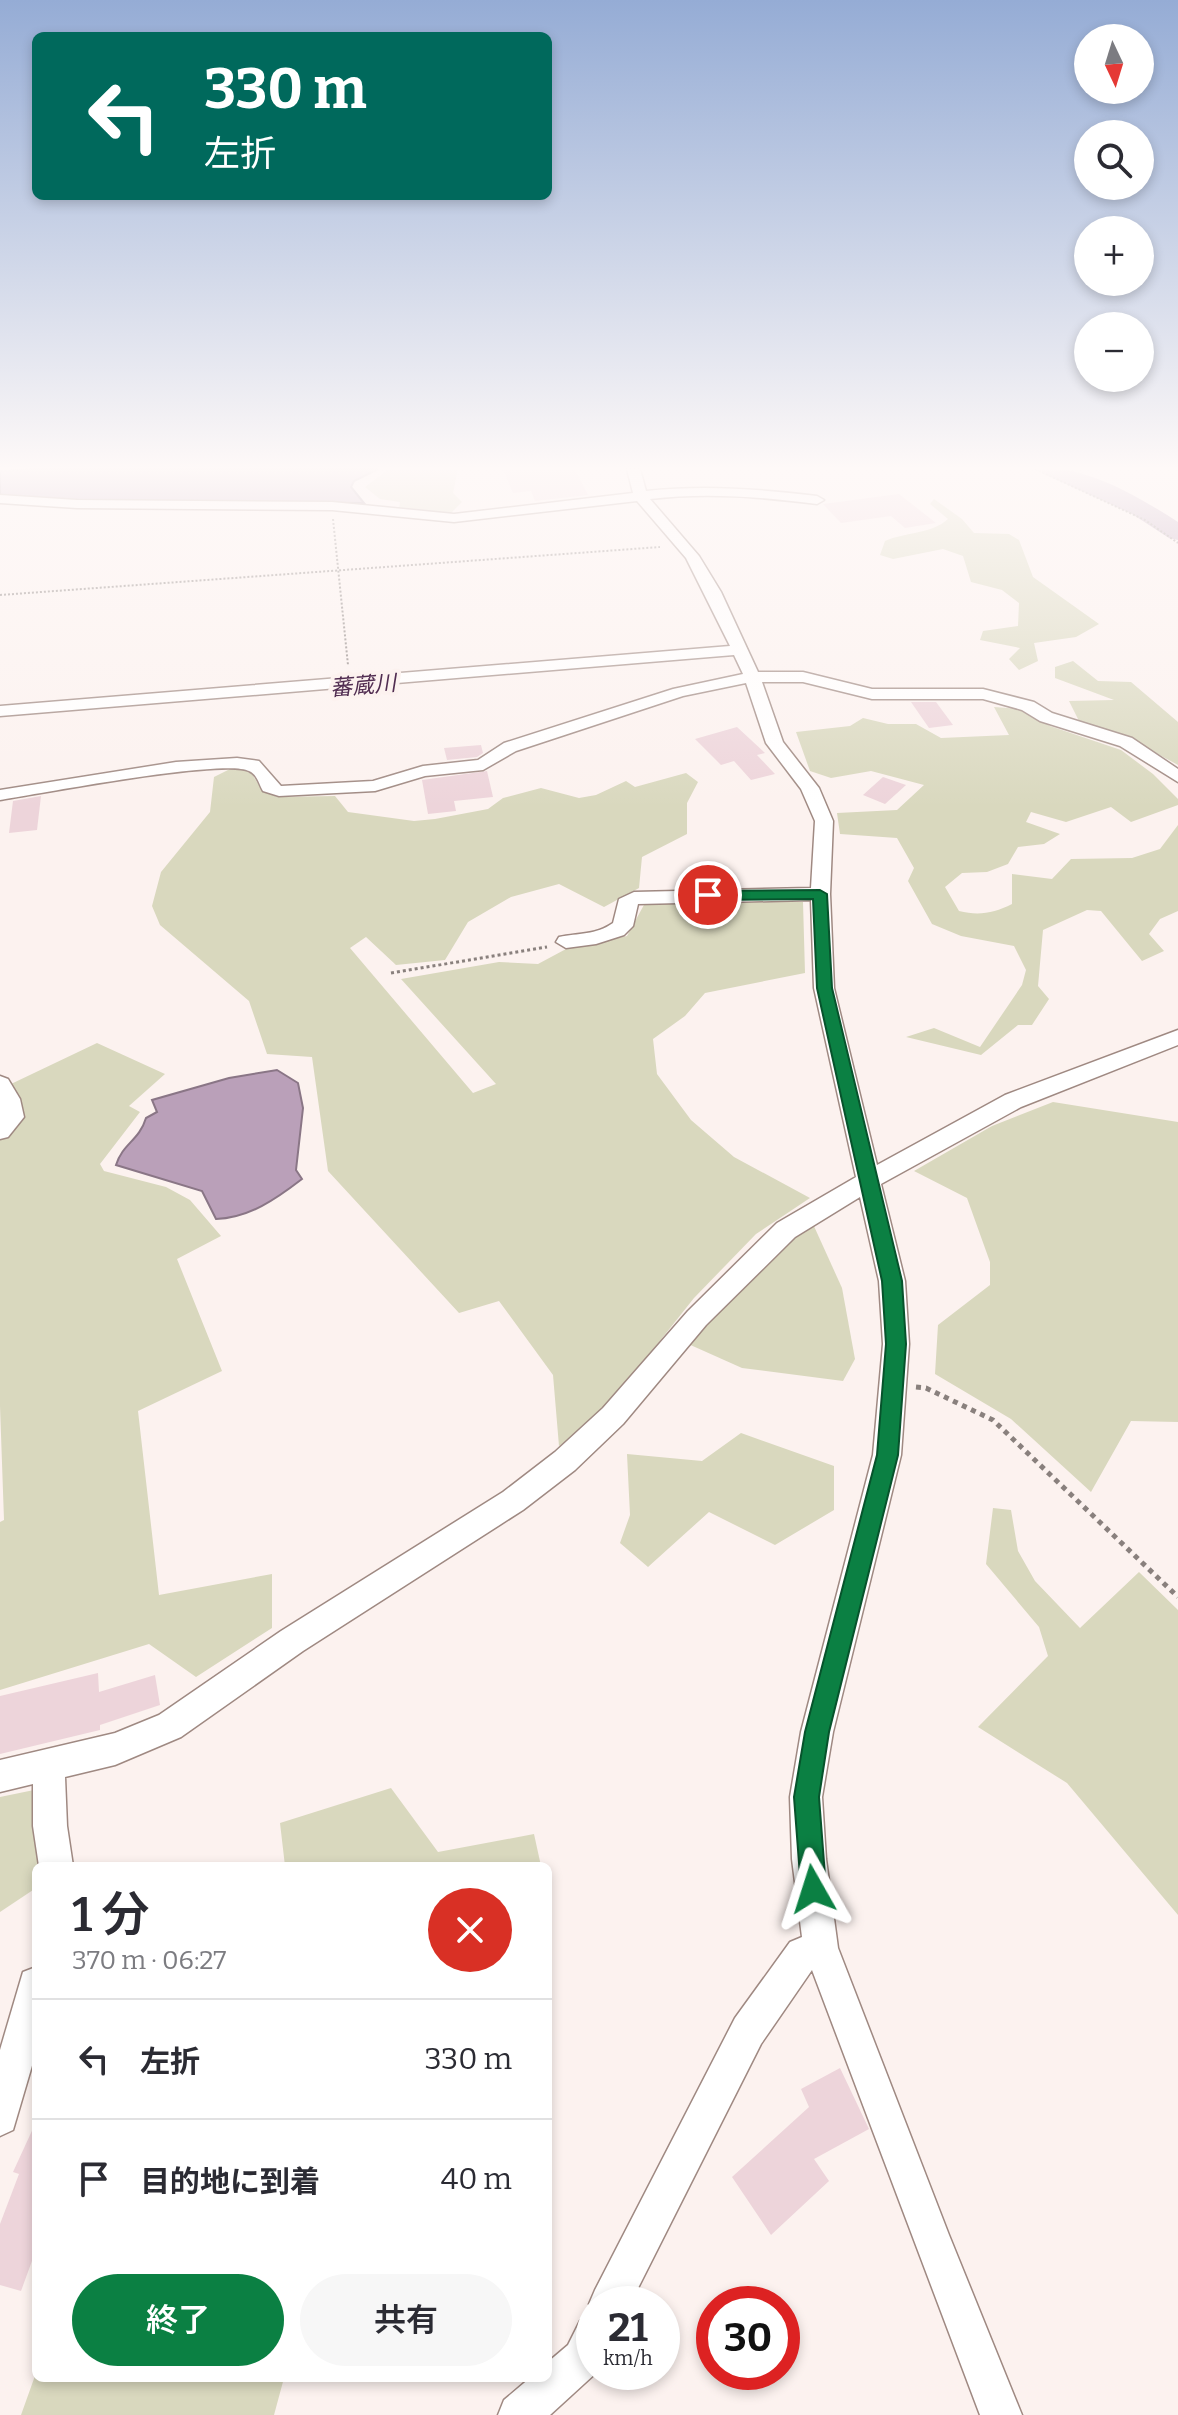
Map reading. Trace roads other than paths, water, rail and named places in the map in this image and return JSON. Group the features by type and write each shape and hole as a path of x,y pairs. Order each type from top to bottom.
{"street":[{"path":"706,582 741,650 775,743 810,788 824,821 820,894 824,988 871,1179 892,1281 896,1344 887,1455 817,1732 806,1797 809,1859 821,1948 929,2235 1001,2415"},
{"path":"0,711 741,650"},
{"path":"0,795 176,767 237,763 253,765 262,772 269,787 279,791 375,786 423,771 483,765 510,747 679,692 752,677 803,677 872,694 983,694 1028,706 1046,717 1126,742 1178,777"},
{"path":"566,942 601,938 616,932 623,926 626,903 634,898 820,894"},
{"path":"0,1776 49,1767 115,1749 170,1726 292,1641 513,1501 565,1461 613,1416 697,1318 786,1230 1013,1101 1178,1037"},
{"path":"0,1084 9,1099 13,1117 0,1131"},
{"path":"49,1767 50,1826 55,1862"},
{"path":"618,2286 748,2031 802,1954 821,1948"},
{"path":"0,2117 32,2000"},
{"path":"519,2415 576,2364"}],"water label":[{"name":"蕃蔵川","path":"363,685"}]}
